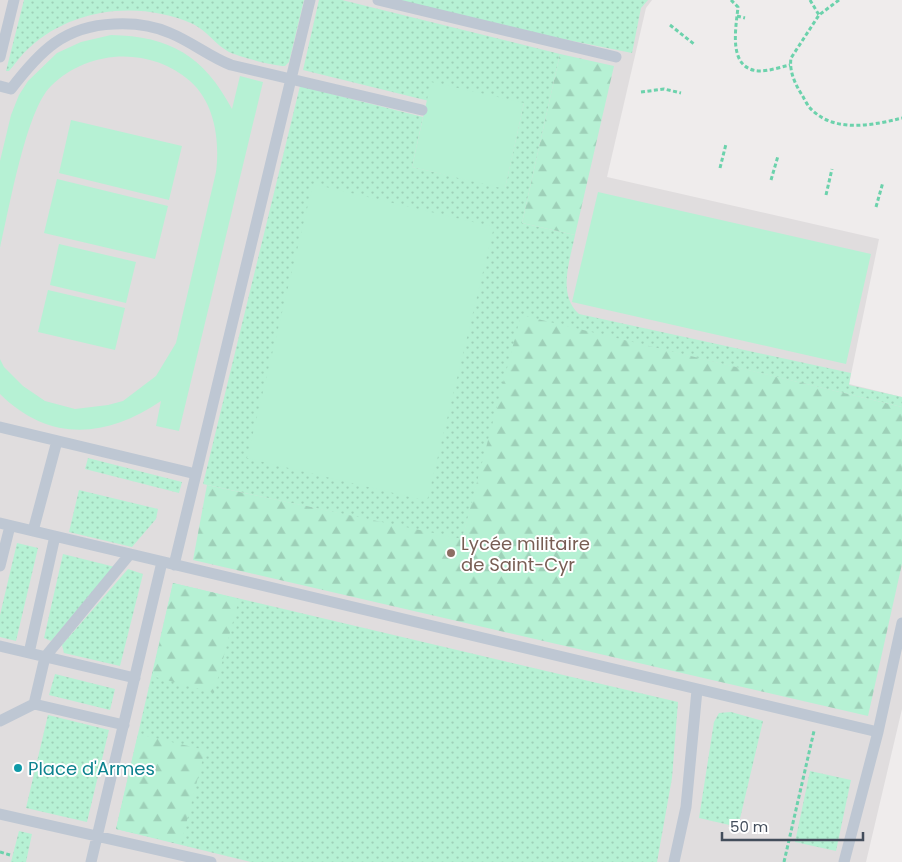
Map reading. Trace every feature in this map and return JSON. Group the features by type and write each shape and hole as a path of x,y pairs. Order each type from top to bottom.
{"lane":[{"path":"0,56 14,0"},
{"path":"174,565 310,0"},
{"path":"378,0 616,58"},
{"path":"0,86 11,89 31,63 60,39 78,29 95,25 123,23 149,26 171,33 217,60 232,65 422,110"},
{"path":"0,427 196,474"},
{"path":"33,531 57,441"},
{"path":"0,566 5,524 878,732"},
{"path":"28,653 55,536"},
{"path":"34,704 46,657 130,554"},
{"path":"91,862 162,562"},
{"path":"844,862 878,732 902,623"},
{"path":"0,646 135,678"},
{"path":"674,862 686,807 697,690"},
{"path":"0,721 34,704 124,725"},
{"path":"0,814 211,862"}],"path":[{"path":"731,0 738,7 735,40 737,57 744,66 759,71 790,65"},
{"path":"810,0 819,15"},
{"path":"839,0 819,15 791,58 790,65 796,85 812,111 832,123 872,126 902,118"},
{"path":"737,16 745,18"},
{"path":"670,25 694,44"},
{"path":"641,92 664,89 682,93"},
{"path":"720,168 726,144"},
{"path":"771,180 778,156"},
{"path":"826,194 832,169"},
{"path":"876,207 883,182"},
{"path":"784,862 817,718"},
{"path":"0,852 10,855"}],"shaded area":[{"name":"Lycée militaire de Saint-Cyr","path":"0,0 652,0 646,8 607,177 879,239 849,384 902,397 902,709 866,862 0,862"}],"green space":[{"path":"24,0 304,0 289,62 285,66 257,61 229,52 198,27 172,16 129,10 86,16 65,24 46,34 29,48 9,71 6,71"},
{"path":"319,0 342,0 560,54 522,223 575,235 568,266 567,287 568,297 572,306 579,314 851,373 849,385 902,397 902,407 522,316 462,540 203,484 300,86 423,117 412,167 505,188 524,103 429,101 303,70"},
{"path":"397,0 648,0 641,8 632,53 533,33"},
{"path":"111,35 132,36 151,40 183,52 210,75 232,109 240,76 263,82 179,431 156,426 161,401 120,422 99,428 79,430 58,428 39,421 19,410 0,394 0,359 4,367 23,386 45,401 75,409 123,401 156,376 176,343 216,172 217,148 214,123 205,100 190,81 174,70 157,62 138,57 119,56 83,65 66,74 51,86 42,98 26,138 0,248 0,161 11,115 19,95 28,81 57,53 81,42"},
{"path":"560,54 614,66 575,235 522,223"},
{"path":"431,82 524,103 505,189 412,167"},
{"path":"71,120 182,146 169,200 59,173"},
{"path":"57,179 168,206 155,259 44,233"},
{"path":"313,184 494,227 427,501 247,458"},
{"path":"598,192 871,254 846,364 572,302"},
{"path":"59,244 136,262 126,303 50,285"},
{"path":"48,290 125,308 115,350 38,332"},
{"path":"521,315 902,407 902,564 868,716 193,560 207,485 462,539"},
{"path":"88,458 182,482 179,493 85,469"},
{"path":"79,490 158,509 156,519 132,547 69,532"},
{"path":"17,543 38,548 16,641 0,637 0,615"},
{"path":"63,554 115,567 51,641 44,638"},
{"path":"128,569 143,574 120,666 64,653 62,645"},
{"path":"173,583 678,702 672,778 657,862 251,862 116,829"},
{"path":"173,583 239,599 214,693 152,676"},
{"path":"55,674 115,689 110,710 49,695"},
{"path":"731,712 763,721 738,827 699,818 714,722 719,713"},
{"path":"48,715 109,730 87,822 26,808"},
{"path":"138,734 205,750 181,844 116,829"},
{"path":"810,771 851,780 836,851 795,842"},
{"path":"19,831 32,834 26,862 11,862"}],"place":[{"name":"Lycée militaire de Saint-Cyr","path":"451,553"},
{"name":"Place d'Armes","path":"18,768"}]}
